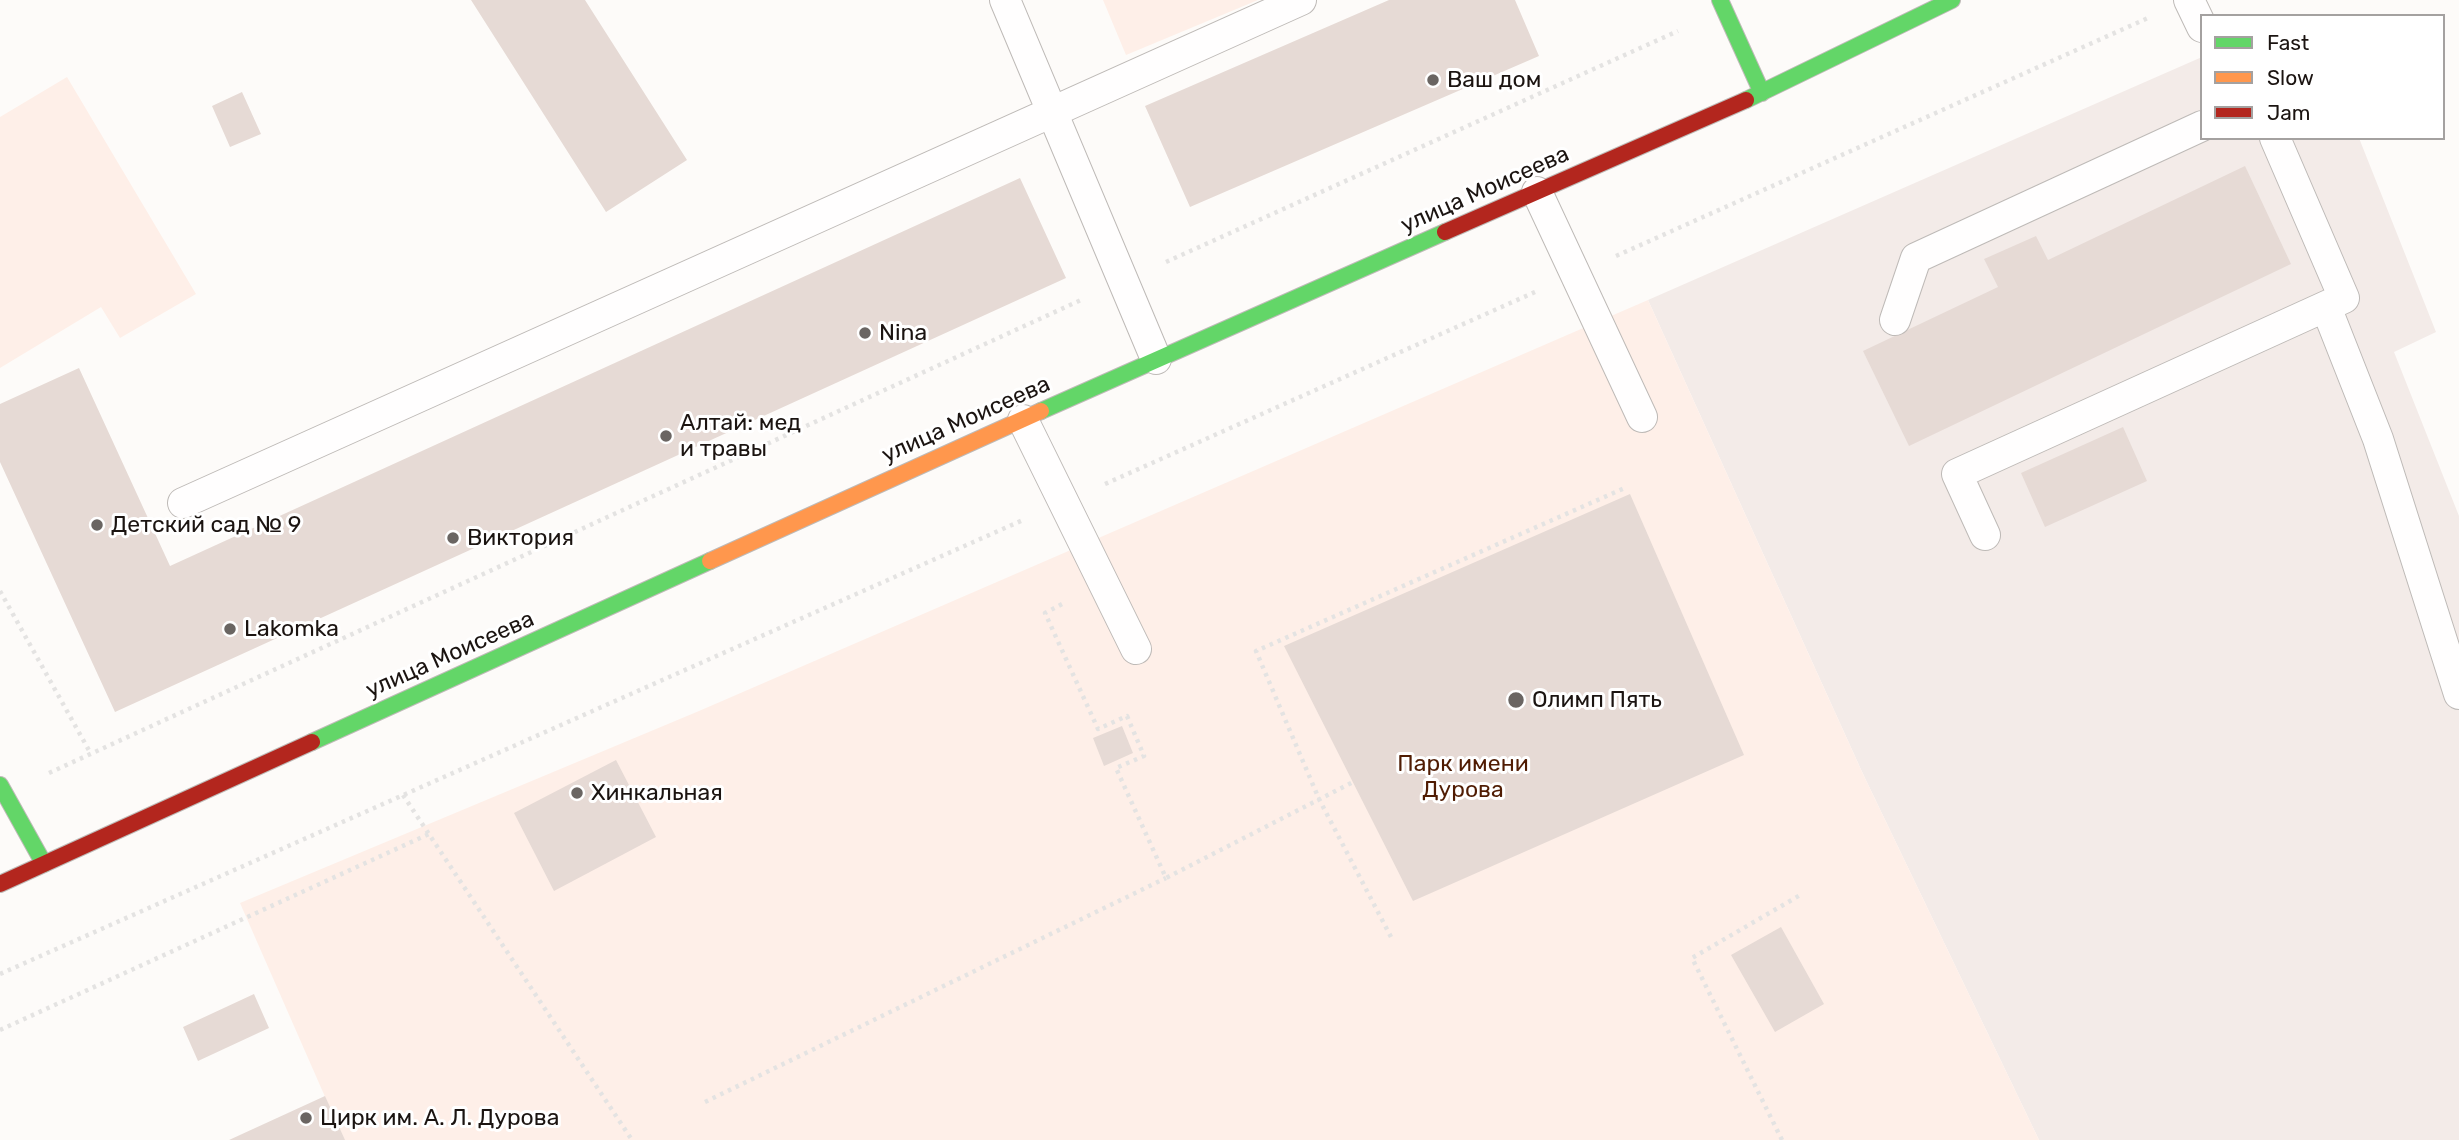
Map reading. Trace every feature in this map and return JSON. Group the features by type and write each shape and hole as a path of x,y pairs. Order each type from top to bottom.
{"street":[{"name":"улица Моисеева","path":"0,884 1156,359 1762,93 1952,0"},
{"path":"1722,5 1762,93"},
{"path":"2,789 44,864"}],"lane":[{"path":"1005,0 1156,359"},
{"path":"183,503 1301,0"},
{"path":"2189,0 2200,23"},
{"path":"1895,320 1916,258 2200,127"},
{"path":"1985,535 1957,474 2344,298 2276,140"},
{"path":"1537,192 1642,417"},
{"path":"2326,307 2378,439 2459,694"},
{"path":"1023,420 1136,649"}],"path":[{"path":"2,789 91,754 1722,5"},
{"path":"0,974 1064,503 2150,17"},
{"path":"1391,937 1319,800 1256,651 1628,486"},
{"path":"0,591 91,754"},
{"path":"1065,603 1045,613 1098,729 1127,716 1144,757 1116,768 1166,878"},
{"path":"705,1102 1166,878 1353,782"},
{"path":"403,795 632,1140"},
{"path":"0,1030 429,834"},
{"path":"1781,1140 1692,958 1802,894"}],"shaded area":[{"path":"2200,58 2200,140 2360,140 2436,332 2394,352 2459,516 2459,1140 2039,1140 1863,774 1648,300"}],"green space":[{"path":"1103,0 1258,0 1126,55"},
{"path":"67,77 196,294 120,338 101,307 0,368 0,117"},
{"name":"Парк имени Дурова","path":"1648,300 1863,774 2039,1140 344,1140 240,903 699,711"}],"building":[{"path":"471,0 585,0 687,160 606,212"},
{"path":"1389,0 1515,0 1539,56 1190,207 1145,106"},
{"path":"242,92 261,134 230,147 212,106"},
{"path":"2245,166 2291,264 1909,446 1863,351 1998,287 1984,259 2036,236 2048,260"},
{"path":"1020,178 1066,278 115,712 0,462 0,404 79,368 170,566"},
{"path":"2123,427 2147,481 2045,527 2021,473"},
{"name":"Олимп Пять","path":"1630,494 1744,755 1413,901 1284,646"},
{"path":"1122,726 1133,753 1104,766 1093,738"},
{"path":"616,760 656,837 554,891 514,813"},
{"path":"1781,927 1824,1004 1775,1032 1731,955"},
{"path":"254,994 269,1028 198,1061 183,1027"},
{"name":"Цирк им. А. Л. Дурова","path":"325,1096 345,1140 229,1140"}],"traffic: fast":[{"path":"1720,0 1762,93"},
{"path":"1746,100 1952,0"},
{"path":"1041,411 1445,232"},
{"path":"312,742 710,561"},
{"path":"0,785 44,864"}],"traffic: slow":[{"path":"710,561 1041,411"}],"traffic: jam":[{"path":"1445,232 1746,100"},
{"path":"0,884 312,742"}],"place":[{"name":"Ваш дом","path":"1433,80"},
{"name":"Nina","path":"865,333"},
{"name":"Алтай: мед и травы","path":"666,436"},
{"name":"Детский сад № 9","path":"97,525"},
{"name":"Виктория","path":"453,538"},
{"name":"Lakomka","path":"230,629"},
{"name":"Олимп Пять","path":"1516,700"},
{"name":"Хинкальная","path":"577,793"},
{"name":"Цирк им. А. Л. Дурова","path":"306,1118"}]}
